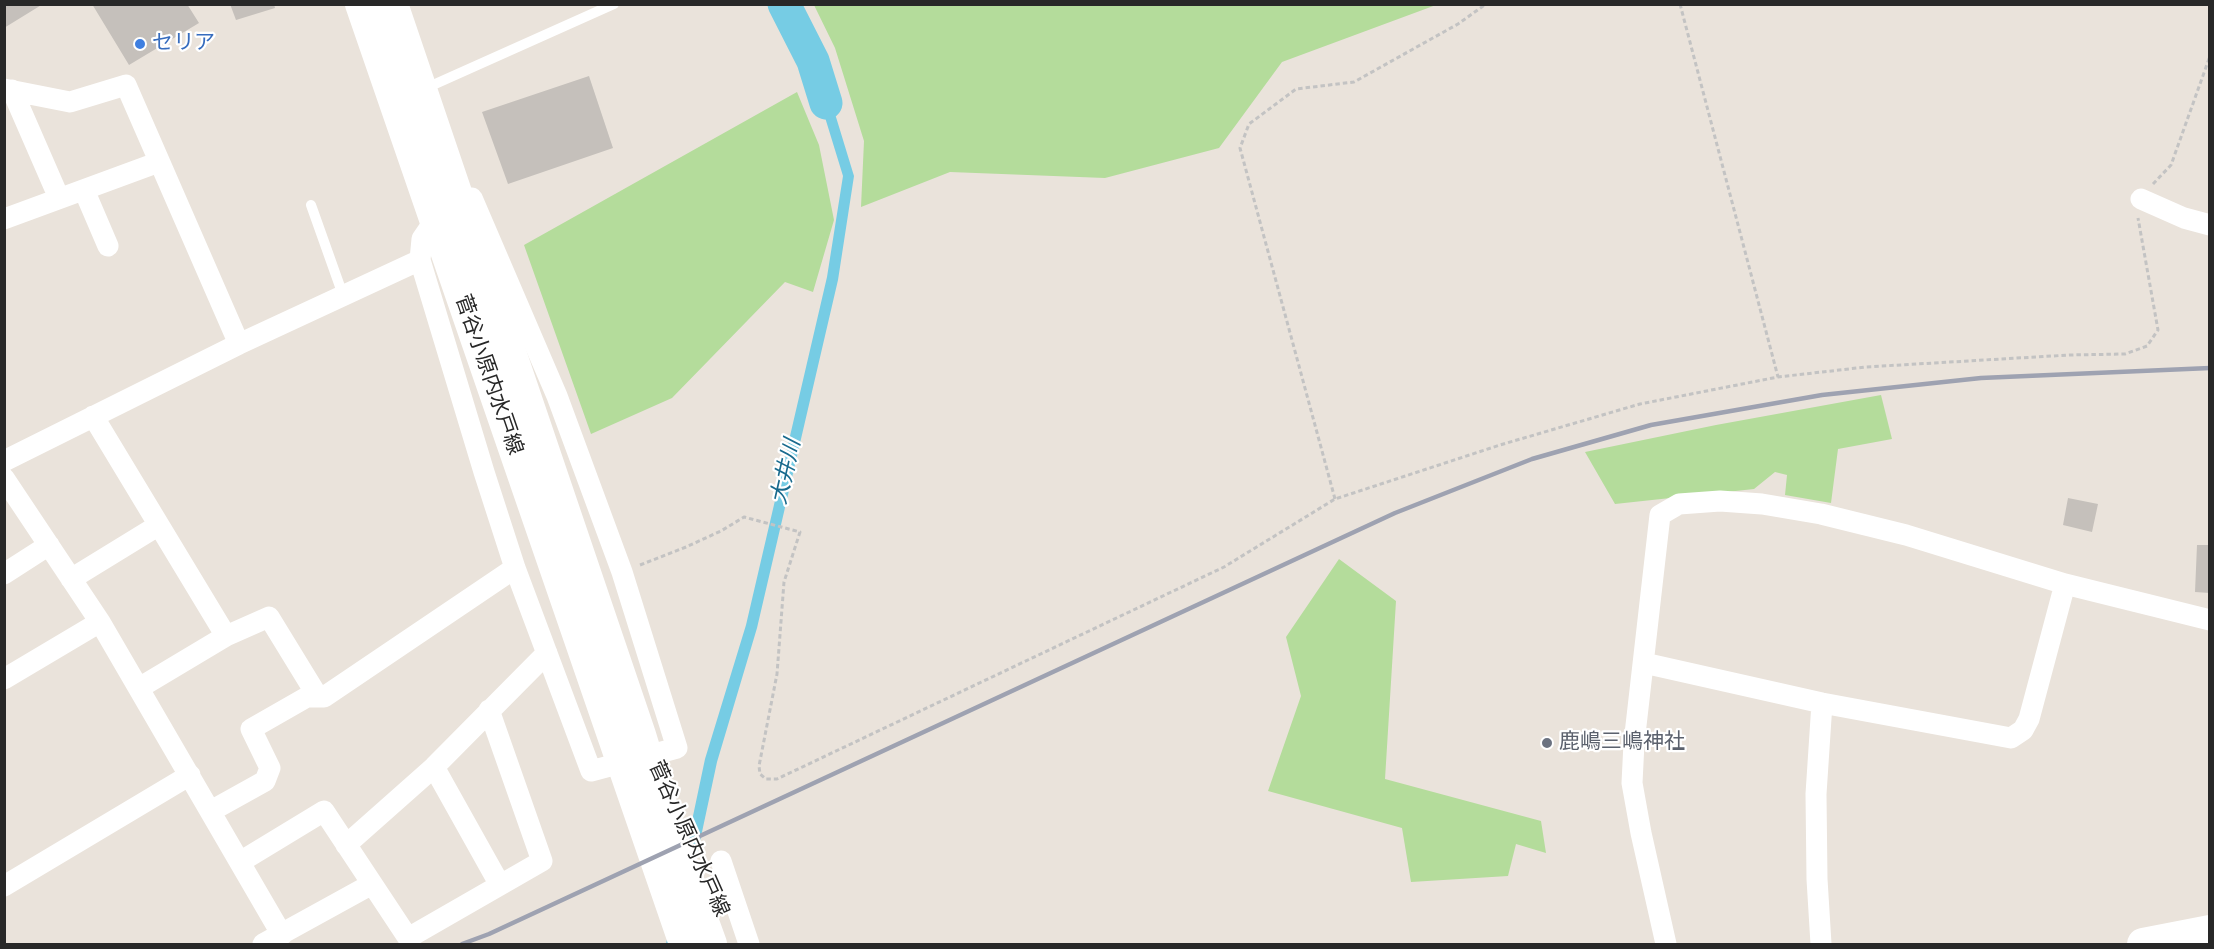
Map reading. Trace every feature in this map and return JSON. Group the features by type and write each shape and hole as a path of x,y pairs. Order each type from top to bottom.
{"main road":[{"name":"菅谷小原内水戸線","path":"361,4 435,220 628,740 665,817 711,945"},
{"name":"菅谷小原内水戸線","path":"392,4 434,128 628,740 685,945"},
{"name":"菅谷小原内水戸線","path":"628,740 653,908 665,945"},
{"name":"菅谷小原内水戸線","path":"628,740 712,883 734,945"},
{"path":"2143,945 2210,931"}],"street":[{"path":"8,89 70,102 126,85 239,344"},
{"path":"8,89 59,198"},
{"path":"434,128 459,167 557,396 622,572 677,748 591,771 515,568 420,260 422,239 435,220"},
{"path":"4,219 159,162"},
{"path":"84,190 108,246"},
{"path":"2141,199 2184,218 2210,225"},
{"path":"4,460 239,344 420,260"},
{"path":"93,416 226,636"},
{"path":"4,478 100,622 211,811 240,862 272,940 372,884"},
{"path":"1666,945 1632,783 1634,743 1660,515 1679,504 1720,501 1762,504 1821,514 1906,535 2065,584 2210,620"},
{"path":"71,579 159,525"},
{"path":"4,574 49,545"},
{"path":"211,811 265,781 270,768 251,729 307,697 324,697 515,568"},
{"path":"1644,663 1822,703 2011,738 2023,730 2030,719 2065,584"},
{"path":"139,688 226,636 269,617 318,697"},
{"path":"4,679 100,622"},
{"path":"346,845 434,767 547,653"},
{"path":"1821,945 1817,879 1816,794 1822,703"},
{"path":"240,862 324,811 408,938 542,861 489,710"},
{"path":"434,767 500,885"},
{"path":"4,886 190,775"},
{"path":"721,861 749,945"}],"lane":[{"path":"421,90 614,4"},
{"path":"311,205 343,295"}],"path":[{"path":"1335,499 1240,148 1249,124 1296,89 1354,82 1458,24 1486,4"},
{"path":"1680,4 1778,377"},
{"path":"622,572 695,543 744,517 800,532 784,582 777,674 759,766 760,774 766,779 777,779 1224,567 1335,499 1500,445 1640,404 1778,377 1866,367 2069,355 2125,354 2147,346 2158,330 2137,209 2141,199 2171,165 2210,56"}],"green space":[{"path":"814,5 1436,5 1282,62 1219,148 1105,178 950,172 861,207 864,141 835,48"},
{"path":"797,92 819,145 834,220 813,292 785,282 672,398 591,434 524,245"},
{"path":"1881,395 1892,439 1838,449 1831,503 1785,495 1787,475 1775,472 1754,489 1615,504 1585,452 1716,425"},
{"path":"1339,559 1396,601 1385,779 1541,821 1546,853 1516,844 1508,876 1411,882 1402,828 1268,791 1301,696 1286,637"}],"water":[{"path":"818,58 854,176 838,280 757,628 717,762 678,944 666,944 705,759 746,625 827,277 843,176 808,62"}],"building":[{"path":"4,4 43,4 4,28"},
{"name":"セリア","path":"92,4 187,4 199,23 129,65"},
{"path":"230,4 274,4 275,8 236,20"},
{"path":"589,76 613,148 508,184 482,112"},
{"path":"2068,498 2098,504 2092,532 2063,525"},
{"path":"2197,545 2210,545 2210,593 2195,592"}],"waterway":[{"name":"大井川","path":"784,4 813,61 826,103"}],"railway":[{"path":"462,944 489,934 1395,513 1532,459 1651,425 1822,395 1981,378 2210,368"}],"place":[{"name":"セリア","path":"140,44"},
{"name":"鹿嶋三嶋神社","path":"1547,743"}]}
